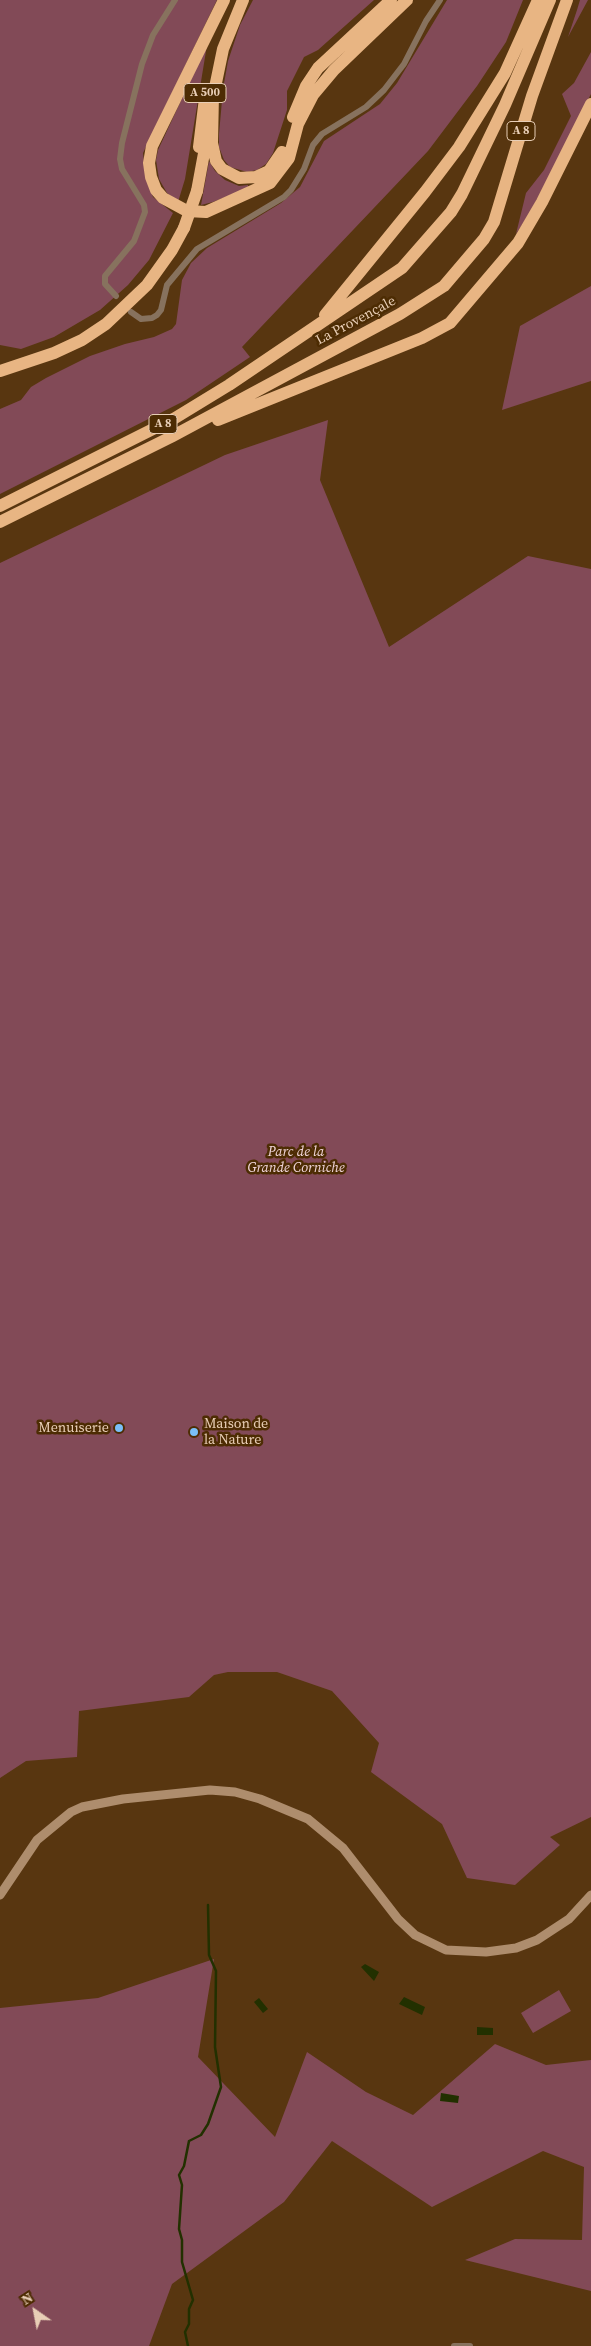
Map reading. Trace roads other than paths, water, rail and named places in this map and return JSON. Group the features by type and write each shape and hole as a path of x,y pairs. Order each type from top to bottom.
{"highway":[{"path":"224,0 152,146 149,163 151,177 156,190 163,198 186,211 212,210 270,183 289,158 298,124 313,95 334,70 408,0"},
{"name":"A 500","path":"194,190 205,94 213,54 221,28 234,0"},
{"name":"A 500","path":"0,370 54,353 82,340 106,324 147,285 172,250 194,190 223,49 243,0"},
{"path":"213,95 212,143 216,160 222,169 230,175 249,179 269,171 281,154 298,102 318,68 391,0"},
{"path":"317,326 459,147 505,73 538,0"},
{"name":"La Provençale","path":"0,506 175,418 317,326 402,268 455,206 505,105 550,0"},
{"name":"La Provençale","path":"0,522 171,437 400,314 444,286 484,239 499,211 532,96 567,0"},
{"path":"171,437 422,338 450,323 518,243 542,202 591,104"},
{"name":"A 500","path":"0,362 39,352 55,345 83,331 106,315 145,276 180,227"}],"main road":[{"path":"0,1896 37,1840 58,1822 77,1810 94,1804 140,1796 210,1790 235,1792 260,1799 308,1820 343,1848 398,1919 415,1935 446,1950 486,1952 516,1948 537,1940 569,1919 591,1895"}],"street":[{"path":"116,296 105,284 105,276 134,240 145,212 144,205 122,168 120,159 126,125 142,64 154,35 176,0"},
{"path":"131,312 141,319 152,318 157,315 161,310 167,284 197,249 284,197 291,190 304,169 313,145 322,134 366,107 384,90 404,64 426,21 440,0"},
{"path":"454,2346 470,2346"}],"waterway":[{"path":"188,2346 185,2332 189,2324 189,2309 193,2300 182,2262 182,2240 179,2229 182,2185 179,2175 184,2166 189,2141 201,2135 208,2124 221,2087 215,2047 216,1971 209,1955 208,1905"}],"place":[{"name":"Menuiserie","path":"119,1428"},
{"name":"Maison de la Nature","path":"194,1432"}],"park label":[{"name":"Parc de la Grande Corniche","path":"296,1160"}]}
